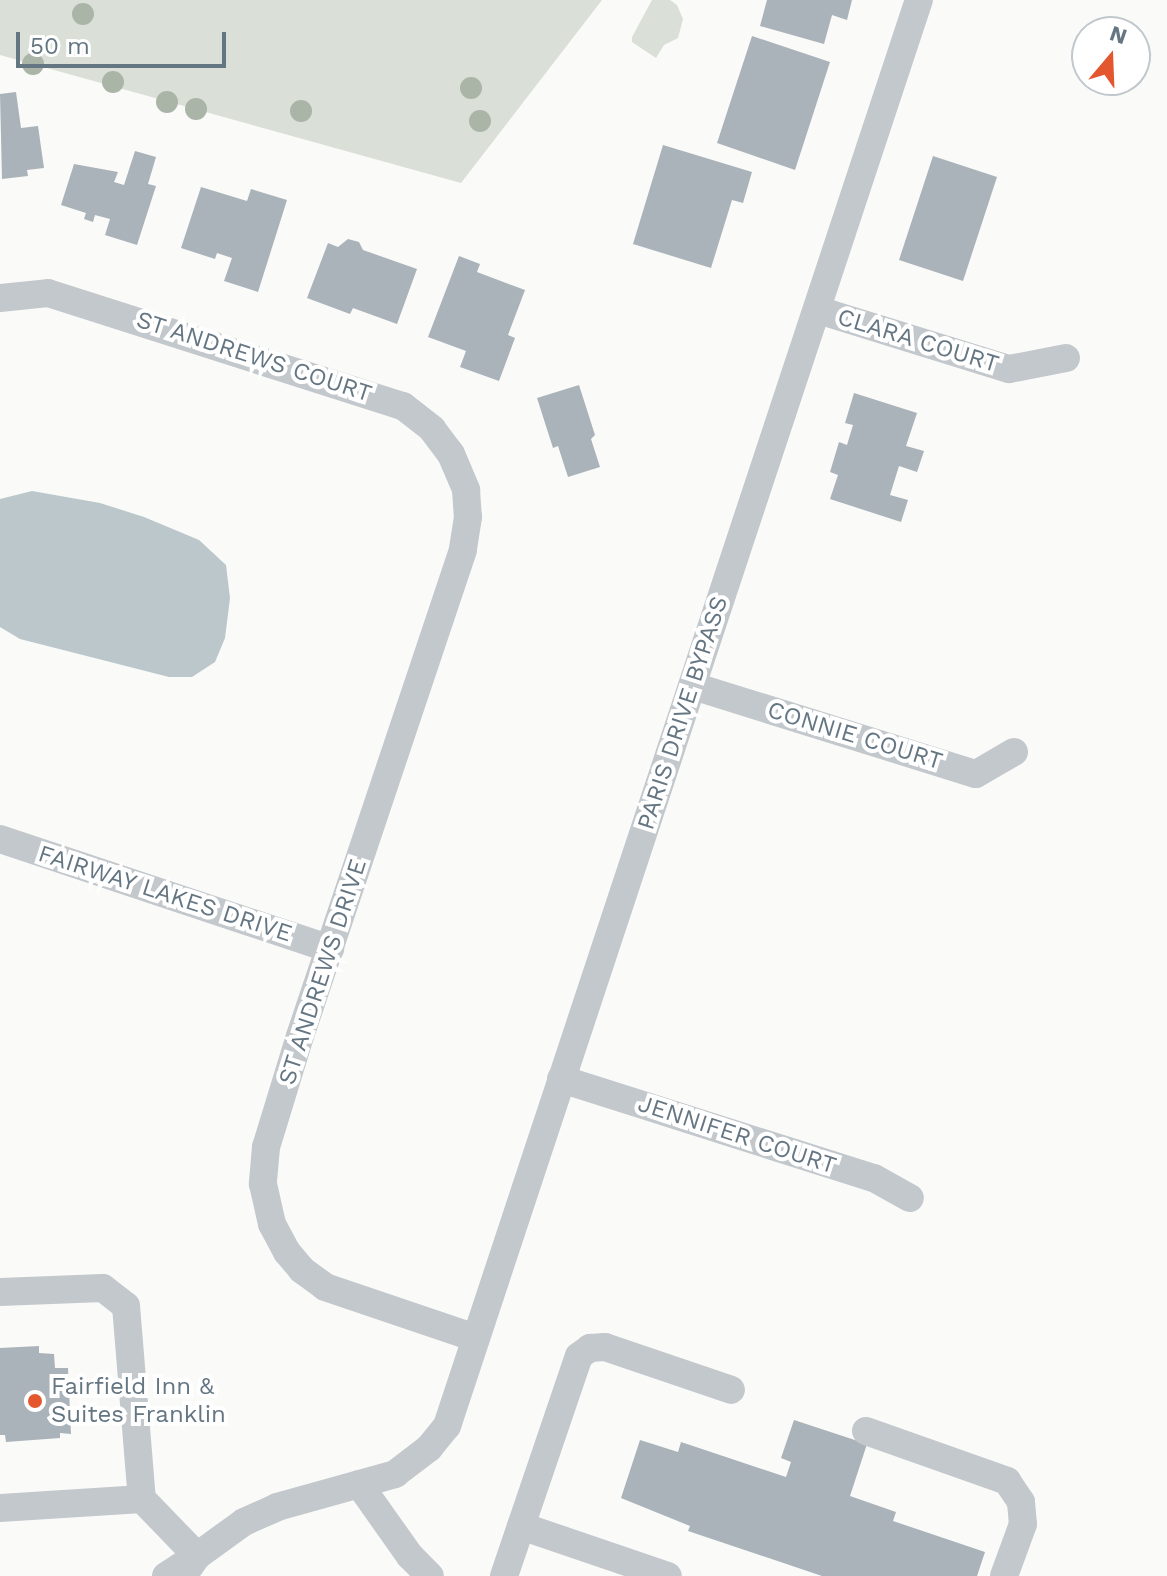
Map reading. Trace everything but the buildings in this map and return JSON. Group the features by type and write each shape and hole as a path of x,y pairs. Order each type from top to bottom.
{"street":[{"name":"PARIS DRIVE BYPASS","path":"359,1484 404,1468 429,1448 447,1426 919,0"},
{"name":"ST ANDREWS COURT","path":"0,298 48,293 73,299 403,406 432,429 451,454 466,490"},
{"name":"CLARA COURT","path":"818,310 1009,369 1066,358"},
{"name":"ST ANDREWS DRIVE","path":"466,490 468,517 463,550 266,1147 263,1184 272,1224 287,1252 302,1270 325,1287 476,1338"},
{"name":"CONNIE COURT","path":"693,686 976,774 1014,752"},
{"name":"FAIRWAY LAKES DRIVE","path":"0,839 330,949"},
{"name":"JENNIFER COURT","path":"561,1079 874,1178 910,1198"},
{"path":"0,1292 103,1288 126,1306 142,1499 190,1566"},
{"path":"504,1576 579,1356 590,1348 605,1347 731,1390"},
{"path":"866,1431 1007,1481 1021,1502 1023,1524 1004,1576"},
{"path":"166,1576 190,1566 244,1522 277,1507 359,1484 410,1556 430,1576"},
{"path":"0,1508 142,1499"},
{"path":"521,1526 668,1576"}],"shaded area":[{"path":"0,0 602,0 461,183 0,55"},
{"path":"652,0 670,0 677,5 683,19 678,38 664,45 656,58 632,42"},
{"path":"32,491 100,503 144,517 199,540 226,565 230,598 225,638 215,662 192,677 169,677 20,639 0,627 0,499"}],"place":[{"name":"Fairfield Inn & Suites Franklin","path":"35,1401"}]}
